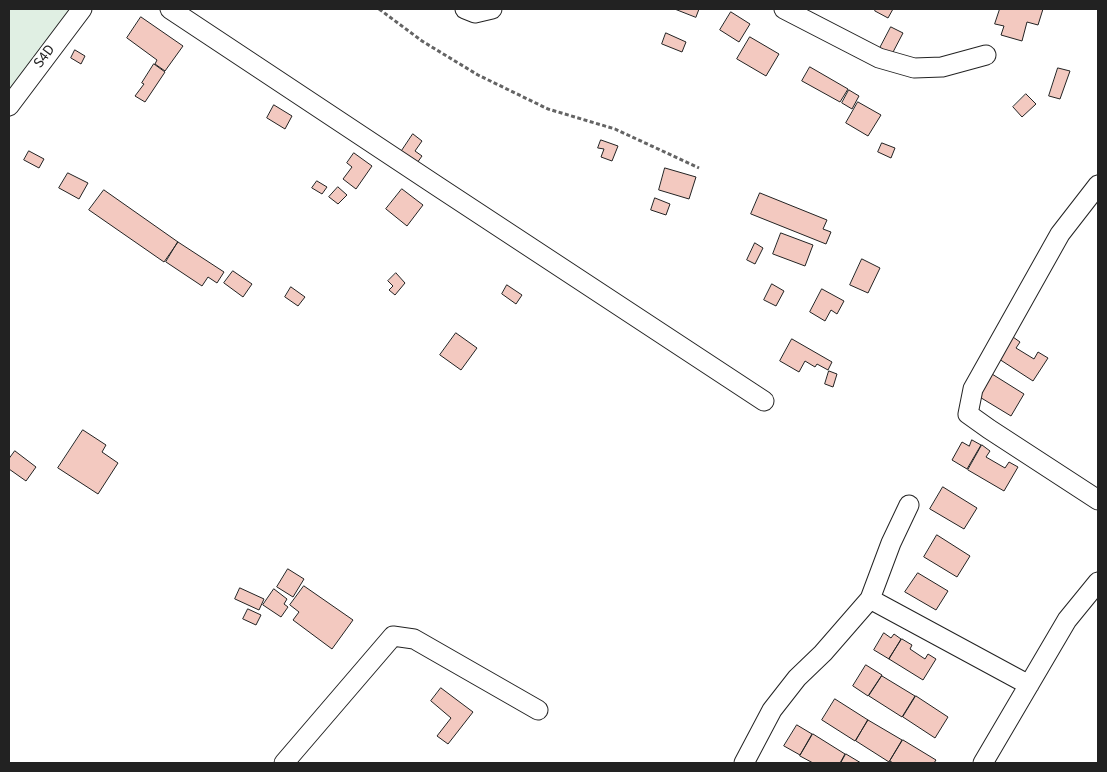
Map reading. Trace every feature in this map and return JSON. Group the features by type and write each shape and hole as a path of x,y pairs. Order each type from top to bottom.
{"street":[{"name":"S4D","path":"9,106 82,9"},
{"path":"170,9 764,401"},
{"path":"465,9 475,13 492,9"},
{"path":"784,9 879,58 914,68 942,67 986,55"},
{"path":"1097,190 1055,242 973,389 968,414 1098,500"},
{"path":"744,763 772,710 797,678 823,653 870,599 891,543 909,505"},
{"path":"983,763 1067,620 1098,582"},
{"path":"870,599 1028,686"},
{"path":"284,763 393,636 414,639 538,710"}],"path":[{"path":"379,9 422,42 478,75 548,109 615,129 699,168"}],"green space":[{"path":"9,9 73,9 9,100"}],"building":[{"path":"675,9 699,9 696,17"},
{"path":"876,9 893,9 888,18 875,11"},
{"path":"1000,9 1043,9 1038,25 1027,22 1022,41 1001,35 1004,26 995,24"},
{"path":"731,12 750,24 739,42 720,30"},
{"path":"141,17 183,46 165,71 155,64 157,60 127,38"},
{"path":"891,27 903,33 892,54 880,48"},
{"path":"666,33 686,42 682,52 662,44"},
{"path":"750,37 779,54 766,76 737,59"},
{"path":"75,50 85,56 81,64 71,58"},
{"path":"154,64 165,72 145,102 135,96 144,84 142,83"},
{"path":"810,67 848,89 840,102 802,81"},
{"path":"1058,68 1070,71 1060,99 1049,96"},
{"path":"849,90 859,96 852,109 842,103"},
{"path":"1026,94 1036,104 1022,117 1013,107"},
{"path":"858,102 881,115 868,136 846,123"},
{"path":"274,105 292,116 285,129 267,118"},
{"path":"413,134 422,141 415,151 422,156 417,163 401,152"},
{"path":"601,140 618,146 612,161 601,157 604,149 598,148"},
{"path":"882,143 895,148 891,158 878,152"},
{"path":"29,151 44,159 39,168 24,160"},
{"path":"354,153 372,166 356,189 343,179 352,167 347,163"},
{"path":"665,168 696,177 689,199 659,190"},
{"path":"68,173 88,183 79,199 59,188"},
{"path":"317,181 327,187 322,194 312,188"},
{"path":"338,187 347,195 338,204 329,197"},
{"path":"402,189 423,205 407,226 386,209"},
{"path":"104,190 178,242 164,262 89,210"},
{"path":"760,193 827,220 823,229 831,232 826,244 751,214"},
{"path":"655,198 670,204 666,215 651,210"},
{"path":"781,233 813,245 805,266 773,254"},
{"path":"178,242 224,272 217,283 208,277 202,286 166,262"},
{"path":"755,243 763,248 755,264 747,260"},
{"path":"862,259 880,268 868,293 850,285"},
{"path":"233,271 252,284 243,297 224,283"},
{"path":"396,273 405,283 395,295 389,290 393,286 388,281"},
{"path":"772,284 784,291 776,306 764,300"},
{"path":"507,285 522,295 516,304 502,294"},
{"path":"291,287 305,297 298,306 285,297"},
{"path":"822,289 844,301 837,314 831,310 825,321 810,312"},
{"path":"456,333 477,348 461,370 440,355"},
{"path":"1013,337 1020,342 1016,348 1034,359 1038,352 1048,358 1033,381 999,359"},
{"path":"792,339 832,362 828,370 817,364 815,367 805,361 799,372 780,361"},
{"path":"829,371 837,374 833,387 825,384"},
{"path":"992,374 1024,394 1011,416 978,396"},
{"path":"83,430 106,445 102,452 118,463 98,494 58,468"},
{"path":"972,440 981,445 967,469 952,460 962,442 969,446"},
{"path":"982,445 990,451 986,457 1005,468 1009,462 1018,467 1004,491 968,470"},
{"path":"15,451 36,467 26,481 9,469 9,459"},
{"path":"943,487 977,508 964,529 930,509"},
{"path":"937,535 970,556 957,577 924,557"},
{"path":"288,569 304,579 293,597 277,587"},
{"path":"918,573 948,591 936,610 905,592"},
{"path":"304,586 353,620 332,649 293,620 299,612 290,605"},
{"path":"240,588 264,599 259,610 235,599"},
{"path":"274,589 287,599 284,604 288,607 281,617 263,605"},
{"path":"248,609 261,615 256,625 243,619"},
{"path":"884,633 891,638 894,634 901,639 889,659 874,650"},
{"path":"902,639 912,645 910,649 925,659 928,654 936,659 923,680 889,659"},
{"path":"866,665 882,675 868,696 853,686"},
{"path":"882,676 915,696 902,717 869,696"},
{"path":"441,688 473,712 448,744 437,736 451,718 431,701"},
{"path":"916,696 948,717 935,738 903,717"},
{"path":"835,699 868,720 855,741 822,720"},
{"path":"868,720 902,740 889,762 856,741"},
{"path":"797,725 812,734 800,755 784,746"},
{"path":"813,734 845,754 840,763 813,763 800,756"},
{"path":"903,740 936,760 934,763 893,763 890,761"},
{"path":"846,754 861,763 841,763"}]}
